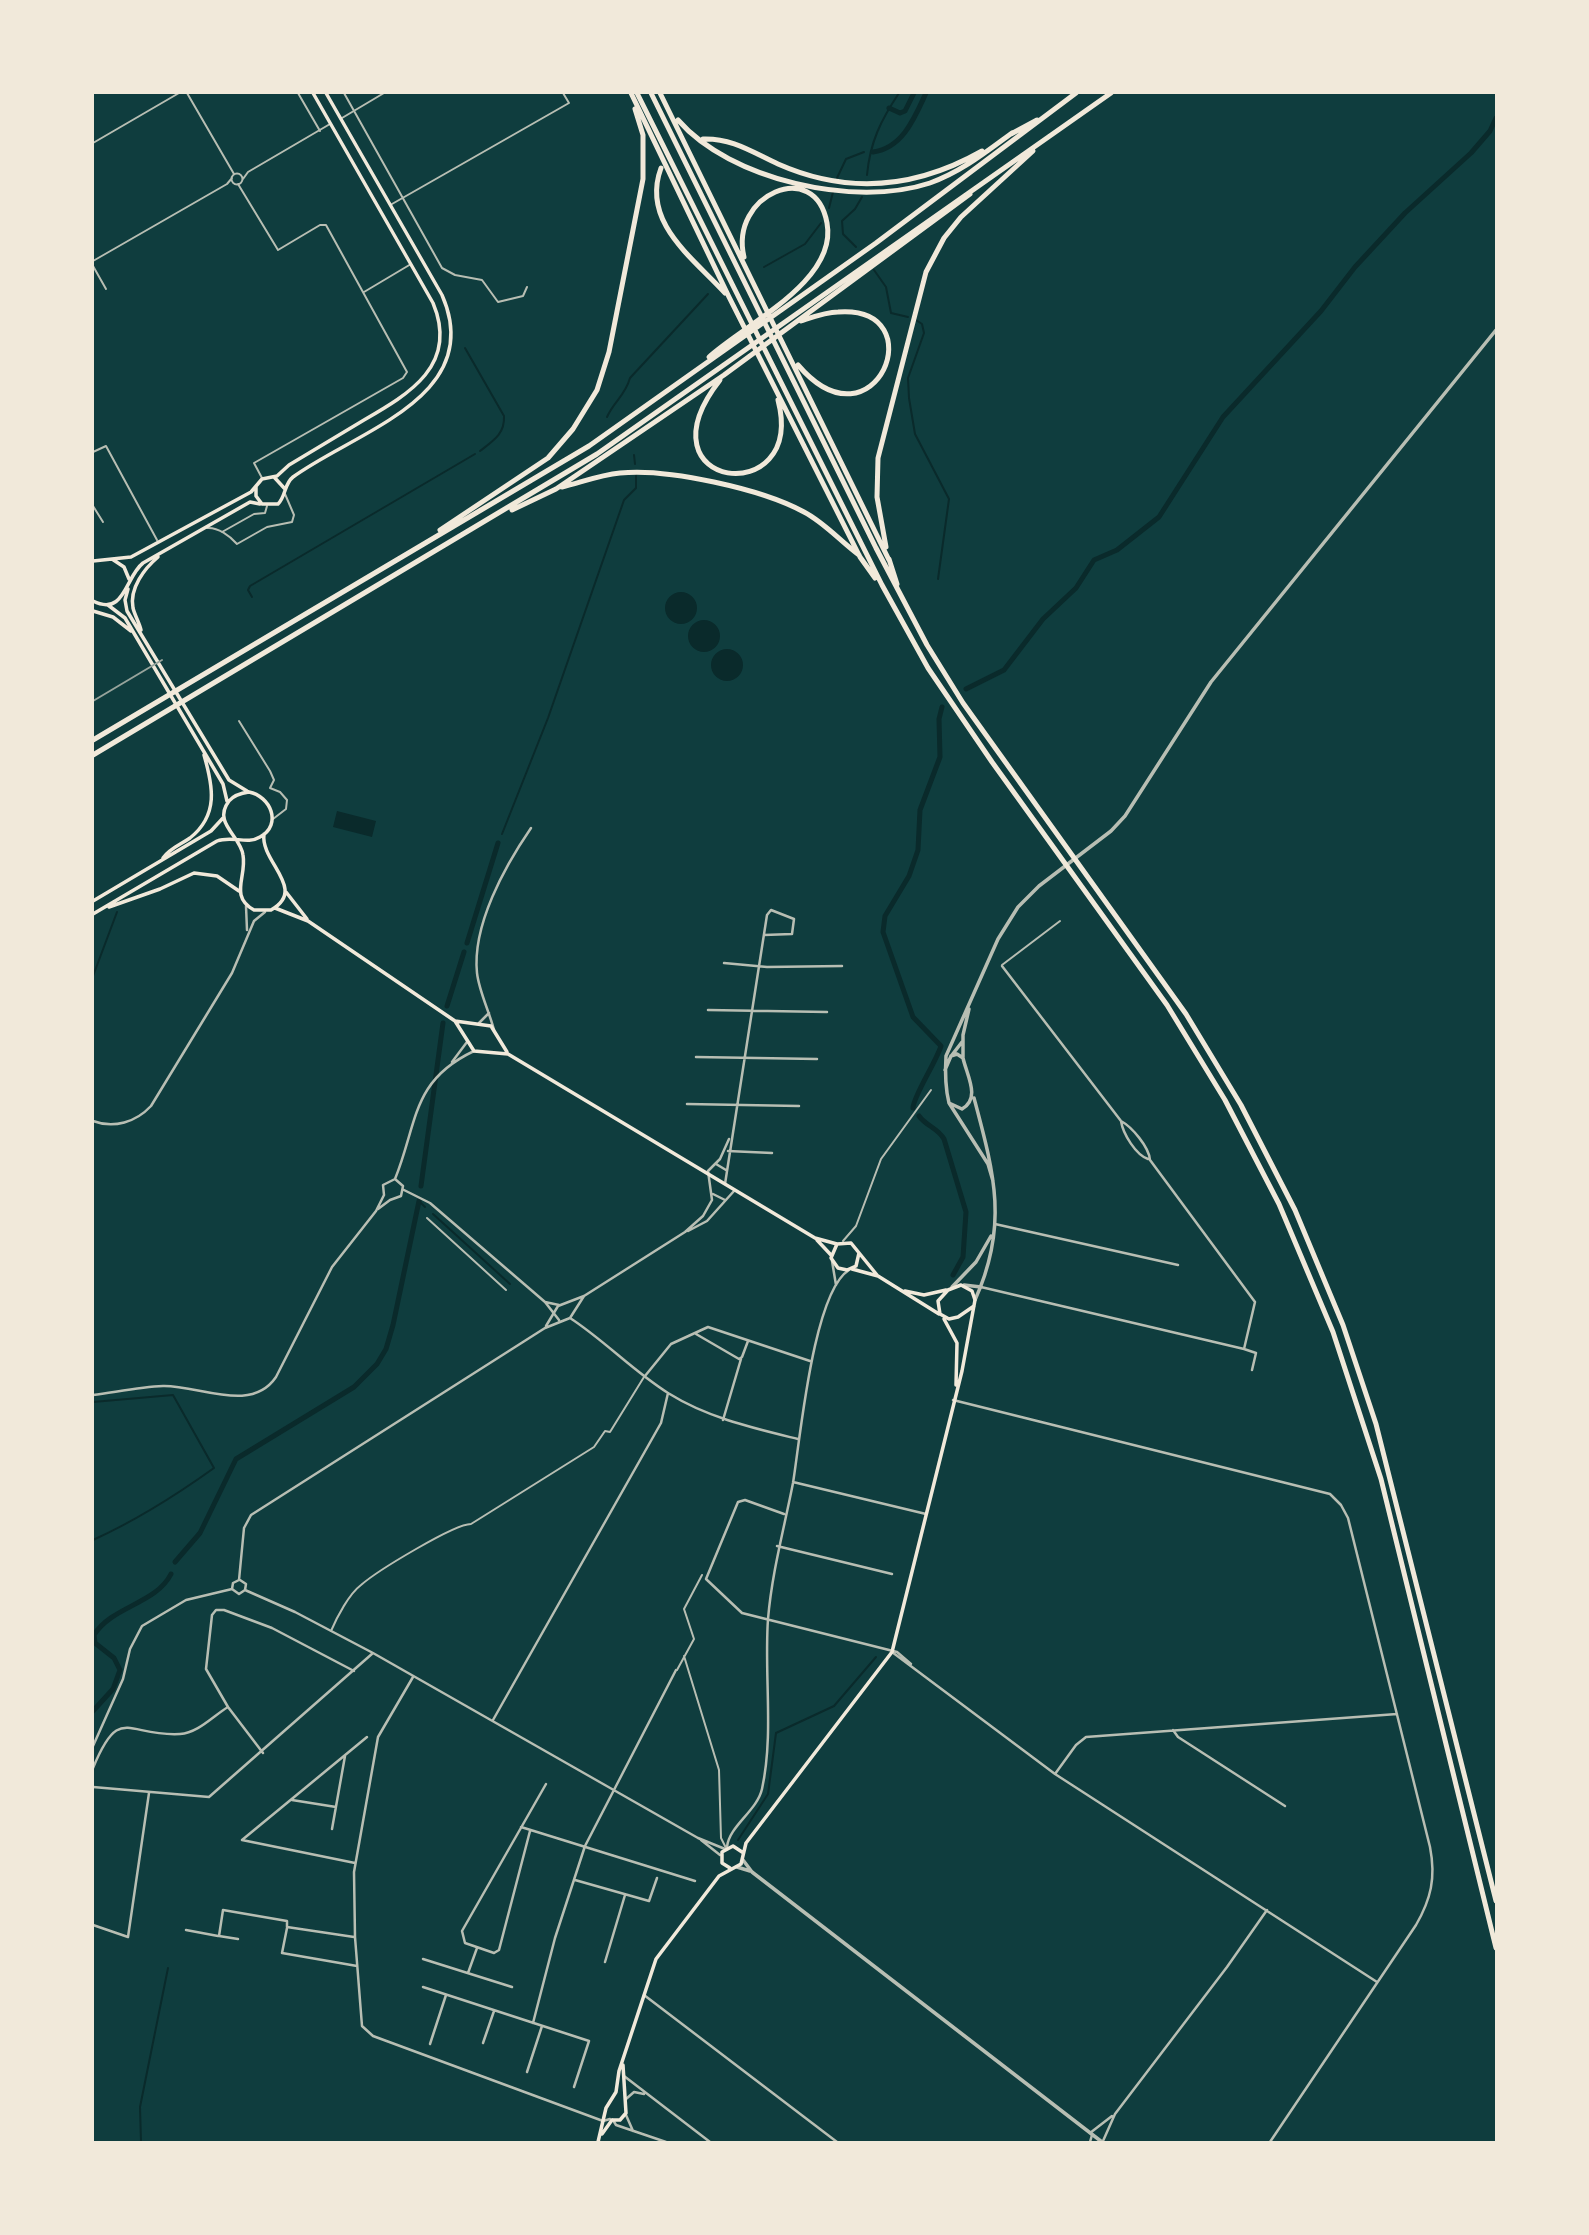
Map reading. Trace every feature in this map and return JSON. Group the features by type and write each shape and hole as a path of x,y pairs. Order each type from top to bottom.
{"highway":[{"path":"631,93 729,297 860,557 889,598"},
{"path":"415,549 548,458 573,429 597,390 609,352 643,179 643,135 631,93"},
{"path":"637,93 889,598 956,712 1174,1016 1251,1147 1295,1239 1333,1332 1381,1479 1496,1948"},
{"path":"651,93 902,600 963,703 1186,1014 1241,1105 1295,1210 1343,1325 1376,1424 1496,1901"},
{"path":"660,93 789,351 889,560"},
{"path":"93,740 589,446 1007,147 1076,93"},
{"path":"93,755 597,454 1111,93"},
{"path":"671,111 703,144 731,161 772,175 859,193 898,190 937,180 968,165 1012,133"},
{"path":"703,139 735,143 808,176 859,185 901,182 942,171 1050,112"},
{"path":"902,600 889,560 877,497 878,458 923,279 939,247 961,217 1044,140"},
{"path":"660,168 654,193 663,222 729,297"},
{"path":"480,524 556,489 724,375 954,208 988,178"},
{"path":"692,373 720,347 797,290 813,272 822,255 828,229 824,211 815,200 800,190 787,188 770,192 758,202 750,216 743,242 747,267"},
{"path":"789,351 813,379 842,392 869,388 878,381 888,365 887,340 882,329 870,319 839,311 798,321"},
{"path":"724,375 704,402 696,435 704,459 726,474 752,472 771,455 781,421 775,387"},
{"path":"556,489 621,473 659,473 696,480 768,498 803,511 860,557"}],"main road":[{"path":"93,561 131,557 256,487 262,479 272,477 411,392 434,362 440,328 433,303 313,93"},
{"path":"93,914 217,841 235,837 248,841 264,834 272,820 266,800 229,780 126,608 132,572 250,502 264,505 280,503 289,480 422,398 446,363 450,319 442,295 326,93"},
{"path":"272,477 281,482 285,493"},
{"path":"256,487 256,496 264,505"},
{"path":"141,633 132,603 135,591 141,575 163,553"},
{"path":"110,558 124,567 129,581"},
{"path":"108,605 122,598 128,589"},
{"path":"93,601 108,605 122,614 223,784 228,803"},
{"path":"93,611 113,617 132,633"},
{"path":"159,862 196,832 210,809 212,783 203,750"},
{"path":"93,901 211,831 224,817 228,803 236,795 249,792"},
{"path":"224,817 243,854 239,891"},
{"path":"264,834 267,852 285,880 286,892 308,921"},
{"path":"100,910 160,889 194,873 217,876 239,891 245,904 265,912 275,908 286,892"},
{"path":"275,908 308,921 455,1021 474,1051 508,1054 815,1238 837,1244"},
{"path":"455,1021 494,1030 508,1054"},
{"path":"467,1040 468,1032 477,1024"},
{"path":"488,1052 495,1046 497,1037"},
{"path":"815,1238 840,1269 852,1269 878,1276 943,1316 955,1318 974,1303"},
{"path":"831,1255 837,1244 843,1241 853,1244 878,1276"},
{"path":"852,1269 858,1262 859,1253"},
{"path":"599,2141 603,2121 659,1955 719,1877 730,1868 737,1867 743,1860 742,1852 746,1843 892,1652 956,1386 962,1371 974,1303 972,1291 964,1285 924,1295 901,1290"},
{"path":"950,1288 937,1304 957,1343 956,1386"},
{"path":"719,1877 723,1865 721,1856 726,1848 746,1843"},
{"path":"736,1847 742,1852"},
{"path":"723,1865 730,1868"},
{"path":"611,2120 620,2120 626,2113 623,2063"},
{"path":"611,2101 617,2100 625,2104"},
{"path":"606,2112 611,2120"},
{"path":"599,2141 611,2120"}],"street":[{"path":"93,143 179,93"},
{"path":"187,93 234,174"},
{"path":"298,93 320,131"},
{"path":"344,93 435,256 447,272 482,280 498,302 523,296 527,287"},
{"path":"341,118 384,93"},
{"path":"391,205 569,103 563,93"},
{"path":"227,184 239,182 248,173 331,124"},
{"path":"239,182 240,173"},
{"path":"234,174 248,173"},
{"path":"93,261 227,184 234,174"},
{"path":"232,178 239,182 278,250 320,225 326,225 405,364 407,372 403,378 254,463 262,479"},
{"path":"363,292 411,264"},
{"path":"93,266 106,289"},
{"path":"997,1193 988,1164 949,1103 945,1070 952,1040 1011,916 1027,897 1125,816 1211,682 1496,330"},
{"path":"93,452 106,446 158,542"},
{"path":"204,529 214,528 230,536 237,544 267,527 292,522 294,515 285,493"},
{"path":"218,531 223,532 254,514 260,516 265,513 264,505"},
{"path":"93,506 103,522"},
{"path":"239,721 270,771 274,780 270,788 285,796 288,805 272,820"},
{"path":"494,1030 478,976 477,952 482,929 506,872 531,828"},
{"path":"245,904 246,934"},
{"path":"726,1186 727,1150 767,915 771,910 794,919 792,934 764,935"},
{"path":"93,1121 120,1124 142,1115 151,1106 232,973 246,934 265,912"},
{"path":"1060,921 1002,962 1002,966 1121,1121 1128,1125 1149,1153 1150,1160 1255,1302 1244,1349"},
{"path":"724,963 760,966 842,965"},
{"path":"971,1000 963,1040 963,1058 997,1193 993,1234 981,1287 974,1303"},
{"path":"708,1010 827,1012"},
{"path":"477,1024 489,1013"},
{"path":"452,1062 467,1040"},
{"path":"945,1070 963,1040"},
{"path":"395,1179 429,1084 445,1067 474,1051"},
{"path":"951,1056 957,1054 963,1058"},
{"path":"696,1057 817,1059"},
{"path":"843,1241 856,1226 881,1159 931,1090"},
{"path":"949,1103 962,1109 970,1105 974,1096"},
{"path":"687,1104 799,1106"},
{"path":"1121,1121 1122,1130 1142,1157 1150,1160"},
{"path":"727,1150 772,1153"},
{"path":"545,1328 553,1314 563,1305 584,1296 685,1232 709,1207 713,1194 707,1174 727,1150"},
{"path":"716,1164 726,1170"},
{"path":"395,1179 404,1190 430,1203 545,1302 553,1314 563,1321"},
{"path":"93,1395 162,1386 243,1395 258,1394 266,1389 276,1377 332,1267 376,1211 384,1195 386,1182 395,1179"},
{"path":"376,1211 390,1200 399,1198 404,1190"},
{"path":"685,1232 700,1227 734,1191"},
{"path":"713,1194 725,1200"},
{"path":"384,1195 390,1200"},
{"path":"427,1218 506,1290"},
{"path":"995,1224 1178,1265"},
{"path":"950,1288 976,1262 993,1234"},
{"path":"832,1261 836,1285"},
{"path":"726,1848 758,1800 762,1789 768,1732 768,1621 778,1546 793,1482 810,1361 836,1285 852,1269"},
{"path":"964,1285 1244,1349 1256,1353 1252,1370"},
{"path":"239,1580 244,1528 251,1515 545,1328 570,1318 584,1296"},
{"path":"545,1302 563,1305 572,1312"},
{"path":"570,1318 667,1392 723,1420 798,1439"},
{"path":"331,1631 340,1611 360,1585 429,1541 445,1536 462,1524 471,1524 594,1447 605,1432 610,1432 645,1376 671,1344 708,1327 810,1361"},
{"path":"696,1334 741,1358"},
{"path":"723,1420 748,1340"},
{"path":"493,1720 661,1423 667,1392"},
{"path":"953,1400 1330,1494 1342,1505 1348,1518 1430,1847 1433,1881 1421,1917 1270,2142"},
{"path":"793,1482 926,1514"},
{"path":"785,1514 745,1500 738,1502 706,1580 742,1613 902,1654 913,1667 1055,1774 1377,1982"},
{"path":"778,1546 892,1574"},
{"path":"533,2023 585,1846 694,1639 684,1609 702,1575"},
{"path":"232,1589 233,1583 239,1580 245,1582 246,1590"},
{"path":"93,1746 123,1679 130,1649 142,1626 186,1600 232,1589 239,1594 246,1590"},
{"path":"246,1590 373,1653 493,1720 698,1838 721,1856"},
{"path":"263,1752 228,1707 206,1669 212,1615 216,1610 224,1610 272,1628 354,1671"},
{"path":"93,1787 209,1797 373,1653"},
{"path":"684,1656 719,1770 721,1838 726,1848"},
{"path":"414,1677 378,1737 355,1863 355,1937 362,2026 367,2032 666,2142"},
{"path":"93,1768 104,1740 113,1731 126,1728 181,1734 197,1729 228,1707"},
{"path":"1055,1774 1076,1745 1086,1737 1397,1714"},
{"path":"1173,1730 1178,1737 1285,1806"},
{"path":"355,1863 242,1840 367,1737"},
{"path":"332,1829 345,1756"},
{"path":"530,1831 499,1950 494,1953 477,1948 462,1939 462,1931 546,1784"},
{"path":"93,1925 128,1937 149,1792"},
{"path":"292,1800 336,1807"},
{"path":"521,1827 695,1881"},
{"path":"733,1835 736,1847"},
{"path":"698,1838 726,1848"},
{"path":"743,1860 752,1872 1102,2142 1115,2114 1267,1910"},
{"path":"737,1867 752,1872"},
{"path":"574,1880 649,1901 657,1878"},
{"path":"604,1962 625,1894"},
{"path":"219,1936 223,1910 287,1921 282,1953 357,1966"},
{"path":"287,1927 355,1937"},
{"path":"187,1930 238,1939"},
{"path":"468,1973 477,1948"},
{"path":"423,1959 512,1987"},
{"path":"423,1987 589,2041 574,2087"},
{"path":"430,2043 446,1995"},
{"path":"644,1995 837,2142"},
{"path":"483,2043 494,2011"},
{"path":"527,2072 542,2026"},
{"path":"623,2075 710,2142"},
{"path":"625,2104 634,2092 648,2096"},
{"path":"593,2115 606,2112"},
{"path":"626,2113 633,2131"},
{"path":"1090,2142 1091,2134 1115,2114"}],"water":[{"path":"681,592 693,596 697,608 693,620 681,624 669,620 665,608 669,596"},
{"path":"704,620 716,624 720,636 716,648 704,652 692,648 688,636 692,624"},
{"path":"727,649 739,653 743,665 739,677 727,681 715,677 711,665 715,653"},
{"path":"337,811 376,821 372,837 333,827"}],"waterway":[{"path":"867,175 877,132 899,93"},
{"path":"889,108 900,113 905,111 914,93"},
{"path":"873,152 900,138 926,93"},
{"path":"966,689 1004,670 1043,619 1076,588 1094,560 1117,550 1159,517 1223,417 1321,311 1355,267 1405,213 1471,153 1490,131 1496,118"},
{"path":"837,178 846,159 864,152"},
{"path":"829,208 833,192"},
{"path":"856,247 843,234 842,221 855,209 862,197"},
{"path":"764,267 805,244 821,223"},
{"path":"874,270 886,287 891,313 908,317"},
{"path":"607,417 630,378 708,294"},
{"path":"916,320 922,324 924,333 908,378 915,434 949,499 938,579"},
{"path":"465,348 504,416 500,432 480,451"},
{"path":"252,597 248,590 250,586 475,454"},
{"path":"634,455 635,464"},
{"path":"502,834 548,718 624,500 636,488 636,476"},
{"path":"913,1108 941,1046 913,1017 883,932 885,916 909,876 918,850 920,810 940,757 939,719 942,707"},
{"path":"467,943 498,843"},
{"path":"93,976 117,912"},
{"path":"447,1006 464,952"},
{"path":"421,1186 443,1023"},
{"path":"919,1116 944,1139 966,1212 963,1257 953,1275"},
{"path":"419,1201 425,1207"},
{"path":"175,1562 200,1533 236,1459 354,1387 377,1364 386,1349 393,1325 419,1201"},
{"path":"433,1214 510,1284"},
{"path":"93,1402 173,1395 214,1468 155,1507 93,1540"},
{"path":"93,1711 113,1689 120,1670 114,1658 95,1643 94,1635 112,1617 155,1592 171,1574"},
{"path":"738,1840 768,1794 776,1733 834,1706 876,1657"},
{"path":"141,2142 140,2107 168,1968"}],"railway":[{"path":"93,701 162,660"}]}
